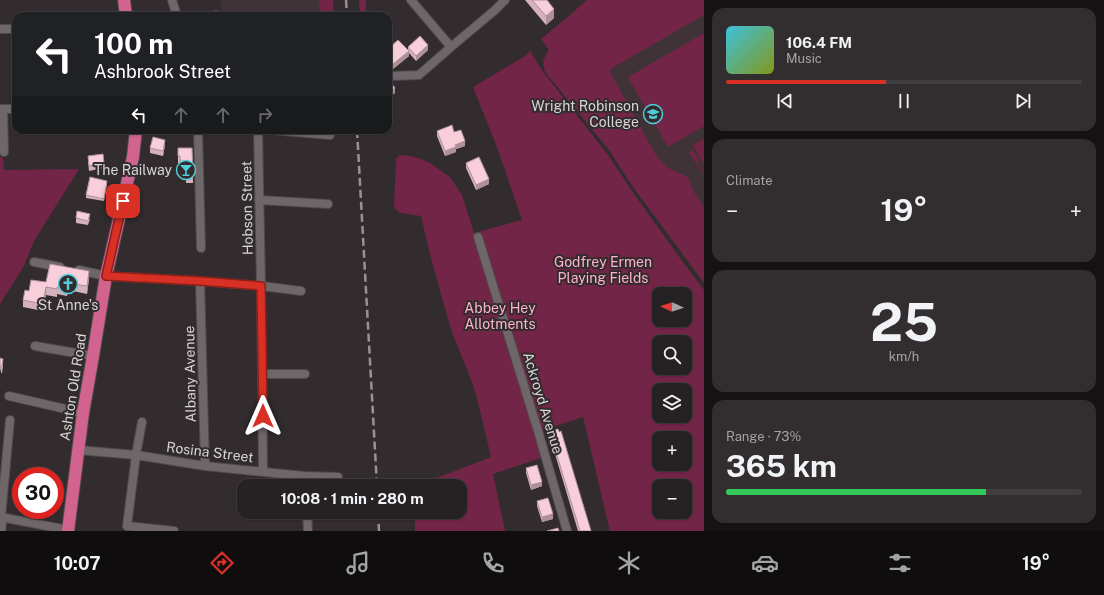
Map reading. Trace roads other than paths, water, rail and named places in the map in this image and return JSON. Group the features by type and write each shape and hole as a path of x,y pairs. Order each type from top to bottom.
{"highway":[{"path":"124,0 126,12"},
{"name":"Ashton Old Road","path":"68,530 78,450 106,276 134,157 136,134"}],"street":[{"path":"172,0 176,12"},
{"path":"411,0 451,47"},
{"path":"392,76 419,75 505,0"},
{"path":"0,29 12,29"},
{"path":"2,109 4,152"},
{"path":"198,134 201,248"},
{"name":"Hobson Street","path":"258,134 263,471"},
{"path":"318,134 330,135"},
{"path":"260,200 328,204"},
{"name":"Ackroyd Avenue","path":"478,237 538,431 567,531"},
{"path":"34,262 106,276 200,281 301,291"},
{"name":"Albany Avenue","path":"200,281 205,466"},
{"path":"35,346 93,356"},
{"path":"262,374 305,374"},
{"path":"9,396 84,413"},
{"path":"2,531 1,517 10,420"},
{"path":"142,422 136,455 127,526 174,531"},
{"name":"Rosina Street","path":"78,450 136,455 205,466 304,476 338,477"},
{"path":"1,517 68,530"},
{"path":"307,519 308,531"}],"railway":[{"path":"346,0 347,12"},
{"path":"357,134 377,479"},
{"path":"378,519 379,531"}],"place":[{"name":"Wright Robinson College","path":"653,114"},
{"name":"The Railway","path":"186,170"},
{"name":"St Anne's","path":"68,284"}],"park label":[{"name":"Godfrey Ermen Playing Fields","path":"603,270"},
{"name":"Abbey Hey Allotments","path":"500,316"}]}
